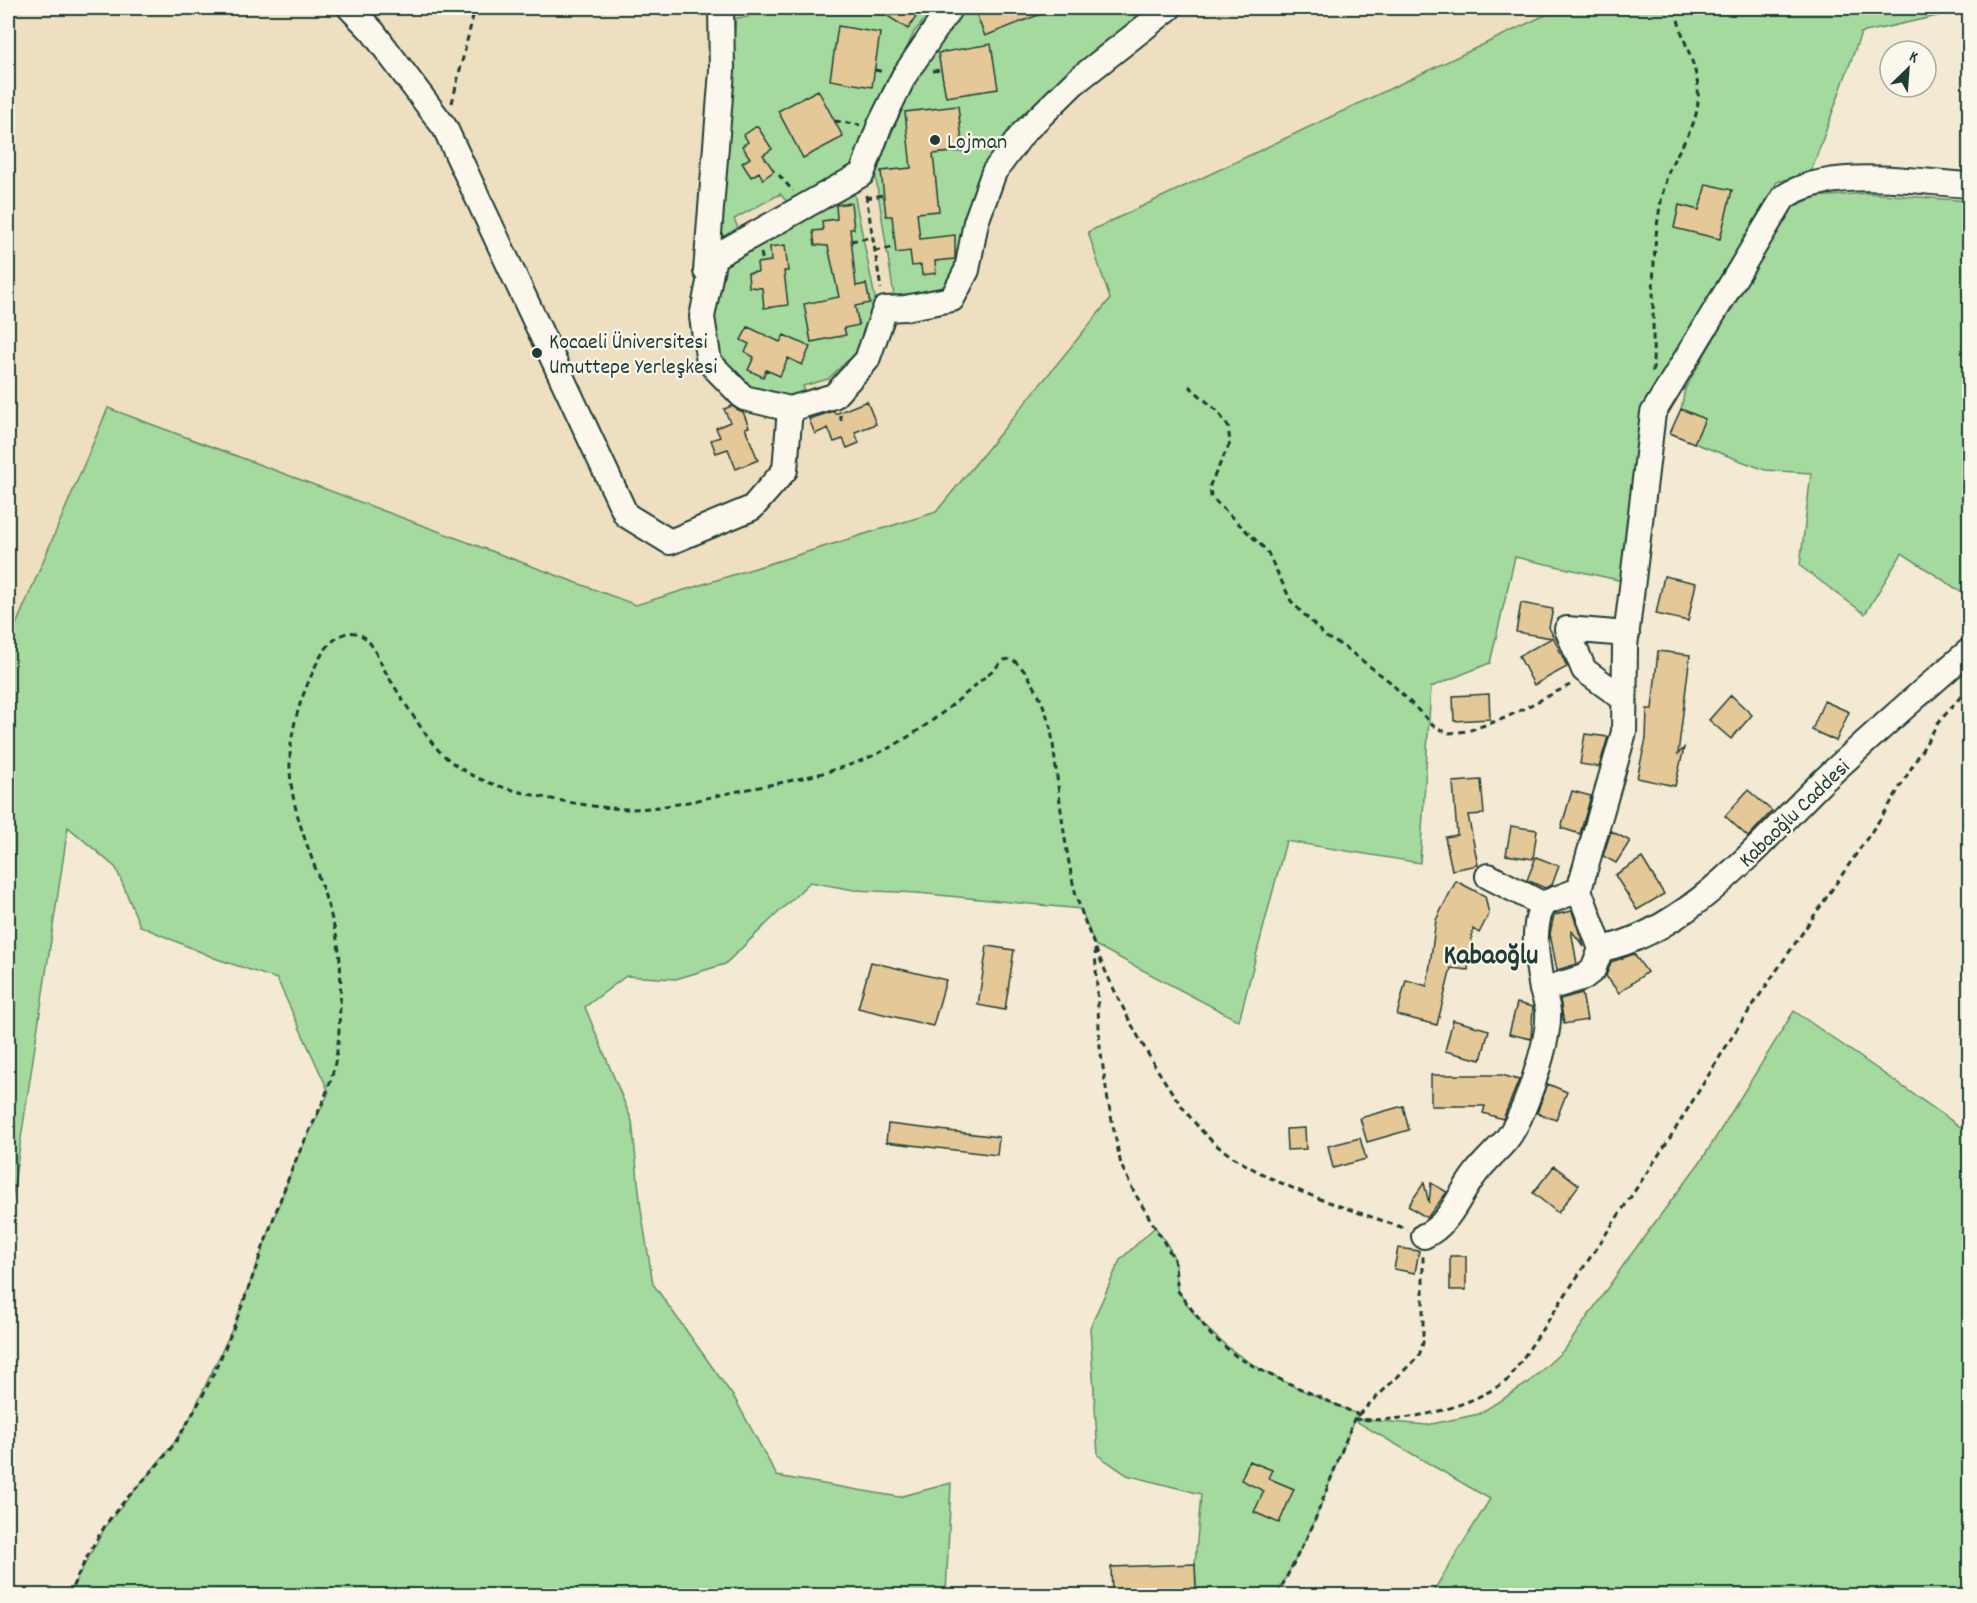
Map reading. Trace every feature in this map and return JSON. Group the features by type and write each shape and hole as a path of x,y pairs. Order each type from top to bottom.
{"street":[{"path":"350,8 373,32 446,128 626,515 670,542 752,508 785,470 790,409"},
{"path":"721,8 722,71 702,318 709,362 744,398 790,409 834,396 854,375 867,360 885,309 905,308 952,299 967,270 976,222 994,172 1023,133 1074,83 1169,8"},
{"path":"702,318 714,257 862,174 879,127 904,76 951,8"},
{"path":"1542,990 1584,977 1593,970 1601,949 1578,890 1624,732 1627,634 1653,413 1784,197 1807,185 1843,179 1970,184"},
{"path":"1624,699 1590,675 1581,663 1567,629 1627,634"},
{"name":"Kabaoğlu Caddesi","path":"1601,949 1626,944 1651,931 1711,888 1866,741 1970,650"},
{"path":"1488,876 1542,904 1578,890"},
{"path":"1424,1236 1432,1232 1451,1211 1476,1173 1508,1137 1519,1117 1539,1062 1548,1012 1534,939 1542,904"}],"path":[{"path":"446,128 475,8"},
{"path":"1653,378 1655,238 1666,178 1689,134 1697,109 1698,78 1677,20 1676,8"},
{"path":"862,174 885,309"},
{"path":"866,198 884,195"},
{"path":"851,241 872,237"},
{"path":"875,251 895,247"},
{"path":"1189,386 1216,410 1228,426 1230,443 1210,485 1211,496 1267,551 1291,601 1326,637 1376,670 1436,728 1449,733 1468,731 1505,718 1590,675"},
{"path":"68,1596 107,1524 176,1442 190,1418 236,1321 293,1167 329,1092 337,1062 339,1031 338,942 296,813 288,758 291,730 299,703 314,669 334,640 348,633 358,634 369,640 386,673 434,745 462,770 500,787 627,810 660,807 811,776 866,759 921,729 959,701 1004,660 1012,659 1026,674 1045,711 1051,729 1074,884 1095,945 1155,1064 1179,1104 1206,1137 1223,1150 1283,1184 1424,1236 1422,1343 1419,1356 1354,1419 1313,1525 1277,1596"},
{"path":"1354,1419 1382,1421 1463,1404 1494,1390 1509,1379 1661,1150 1740,1024 1887,809 1938,723 1970,686"},
{"path":"1095,945 1101,1047 1121,1165 1134,1192 1174,1259 1178,1291 1211,1335 1238,1357 1268,1374 1359,1415"}],"shaded area":[{"name":"Kocaeli Üniversitesi Umuttepe Yerleşkesi","path":"8,8 1560,8 1088,232 1110,299 936,512 636,605 108,408 8,644"}],"green space":[{"path":"748,8 935,8 914,32 863,153 848,171 788,203 780,194 734,219 739,230 715,248 736,18 748,17"},
{"path":"959,8 1148,8 1046,97 947,291 895,302 875,173 921,63"},
{"path":"1560,8 1959,8 1955,12 1861,33 1811,172 1777,182 1663,375 1623,581 1515,557 1490,663 1431,687 1420,863 1286,841 1239,1021 1095,945 1081,909 918,893 854,890 810,882 725,964 676,979 626,976 585,1007 632,1121 641,1210 653,1284 735,1399 777,1476 899,1497 951,1483 946,1595 68,1595 107,1524 175,1442 190,1418 236,1321 293,1167 329,1092 277,979 217,959 140,926 116,868 68,827 8,1225 8,644 108,408 636,605 936,512 1110,299 1088,232"},
{"path":"853,188 876,303 860,362 848,360 828,379 803,386 806,396 779,396 748,386 732,374 720,358 713,340 710,321 712,300 718,280 728,261"},
{"path":"1867,193 1969,201 1969,597 1902,553 1865,614 1800,566 1811,473 1765,470 1694,443 1704,420 1681,409 1685,389 1789,208 1816,197"},
{"path":"1794,1011 1969,1133 1969,1595 1431,1595 1490,1499 1354,1420 1313,1525 1277,1595 1222,1595 1196,1590 1195,1564 1201,1494 1127,1475 1098,1455 1090,1328 1120,1260 1155,1227 1174,1258 1180,1294 1197,1318 1217,1338 1259,1368 1359,1415 1355,1419 1427,1425 1479,1414 1528,1383 1566,1348 1627,1260 1703,1158"}],"building":[{"path":"875,8 922,8 908,29"},
{"path":"974,8 1056,8 985,36"},
{"path":"838,26 880,33 872,87 830,80"},
{"name":"Lojman","path":"991,44 998,89 946,97 938,53"},
{"path":"818,90 843,137 803,158 778,111"},
{"path":"958,106 963,151 933,154 939,211 917,213 920,239 955,235 955,259 935,261 936,273 922,275 921,265 912,266 910,251 896,253 892,216 886,216 881,171 911,168 905,112"},
{"path":"757,126 772,149 763,155 774,171 763,179 759,172 751,177 742,163 750,158 742,146 748,142 744,135"},
{"path":"1706,184 1732,190 1720,239 1674,228 1679,205 1699,210"},
{"path":"851,203 854,229 850,229 856,286 866,284 870,303 855,306 859,325 844,328 846,335 811,342 804,304 839,297 828,246 815,245 813,231 823,230 822,221 837,219 836,205"},
{"path":"785,245 788,271 784,271 788,305 764,308 762,288 749,287 748,273 758,272 757,263 771,261 770,247"},
{"path":"748,327 780,342 784,335 810,347 802,365 788,358 780,376 766,370 763,377 748,370 754,357 745,352 749,344 741,340"},
{"path":"867,401 876,424 855,432 859,443 847,448 843,439 834,442 828,428 815,434 809,419 834,411 835,414"},
{"path":"732,406 743,412 749,427 745,428 758,460 736,469 728,449 716,453 711,440 720,437 716,428 730,422 724,409"},
{"path":"1681,409 1705,419 1694,443 1670,433"},
{"path":"1664,576 1696,583 1688,621 1656,614"},
{"path":"1521,603 1553,609 1549,627 1567,667 1534,685 1519,656 1552,638 1516,632"},
{"path":"1658,651 1690,655 1678,754 1684,748 1675,786 1637,778 1646,739 1647,709 1652,709"},
{"path":"1489,694 1490,719 1454,721 1453,696"},
{"path":"1731,695 1752,715 1731,739 1709,720"},
{"path":"1824,701 1849,712 1836,741 1812,730"},
{"path":"1585,734 1608,737 1599,767 1580,764"},
{"path":"1481,780 1484,814 1468,815 1478,865 1452,870 1445,837 1457,835 1453,782"},
{"path":"1748,790 1772,811 1748,837 1725,816"},
{"path":"1572,791 1591,796 1580,834 1561,828"},
{"path":"1511,826 1537,830 1533,859 1506,855"},
{"path":"1611,831 1630,841 1616,863 1603,856"},
{"path":"1536,857 1559,866 1552,885 1545,888 1527,880"},
{"path":"1642,858 1664,894 1637,910 1615,875"},
{"path":"1456,881 1485,896 1489,914 1479,933 1473,929 1468,970 1451,968 1437,1025 1397,1015 1406,980 1427,986 1436,920"},
{"path":"1572,911 1584,947 1571,930 1577,964 1557,970 1550,934 1554,915"},
{"path":"987,946 1014,950 1005,1010 978,1005"},
{"path":"1634,954 1647,972 1619,993 1606,976 1611,962"},
{"path":"871,962 946,980 933,1026 858,1008"},
{"path":"1582,993 1587,1020 1564,1024 1560,999"},
{"path":"1517,1003 1533,1007 1531,1039 1509,1034"},
{"path":"1453,1020 1489,1030 1481,1060 1445,1051"},
{"path":"1431,1075 1502,1075 1519,1080 1503,1119 1483,1113 1485,1106 1431,1106"},
{"path":"1548,1084 1567,1092 1556,1120 1537,1113"},
{"path":"1403,1106 1409,1130 1367,1142 1360,1118"},
{"path":"888,1124 999,1137 997,1155 886,1142"},
{"path":"1305,1128 1306,1149 1287,1150 1286,1129"},
{"path":"1360,1138 1366,1159 1333,1168 1328,1146"},
{"path":"1554,1166 1579,1185 1558,1213 1533,1193"},
{"path":"1424,1183 1429,1203 1431,1183 1447,1192 1427,1218 1408,1206"},
{"path":"1398,1248 1419,1251 1415,1273 1394,1269"},
{"path":"1450,1256 1466,1256 1466,1290 1450,1290"},
{"path":"1249,1461 1272,1470 1268,1478 1294,1489 1279,1523 1254,1512 1264,1491 1241,1480"},
{"path":"1195,1564 1196,1590 1112,1593 1111,1567"}],"place":[{"name":"Lojman","path":"935,140"},
{"name":"Kocaeli Üniversitesi Umuttepe Yerleşkesi","path":"537,353"}],"district":[{"name":"Kabaoğlu","path":"1491,953"}]}
